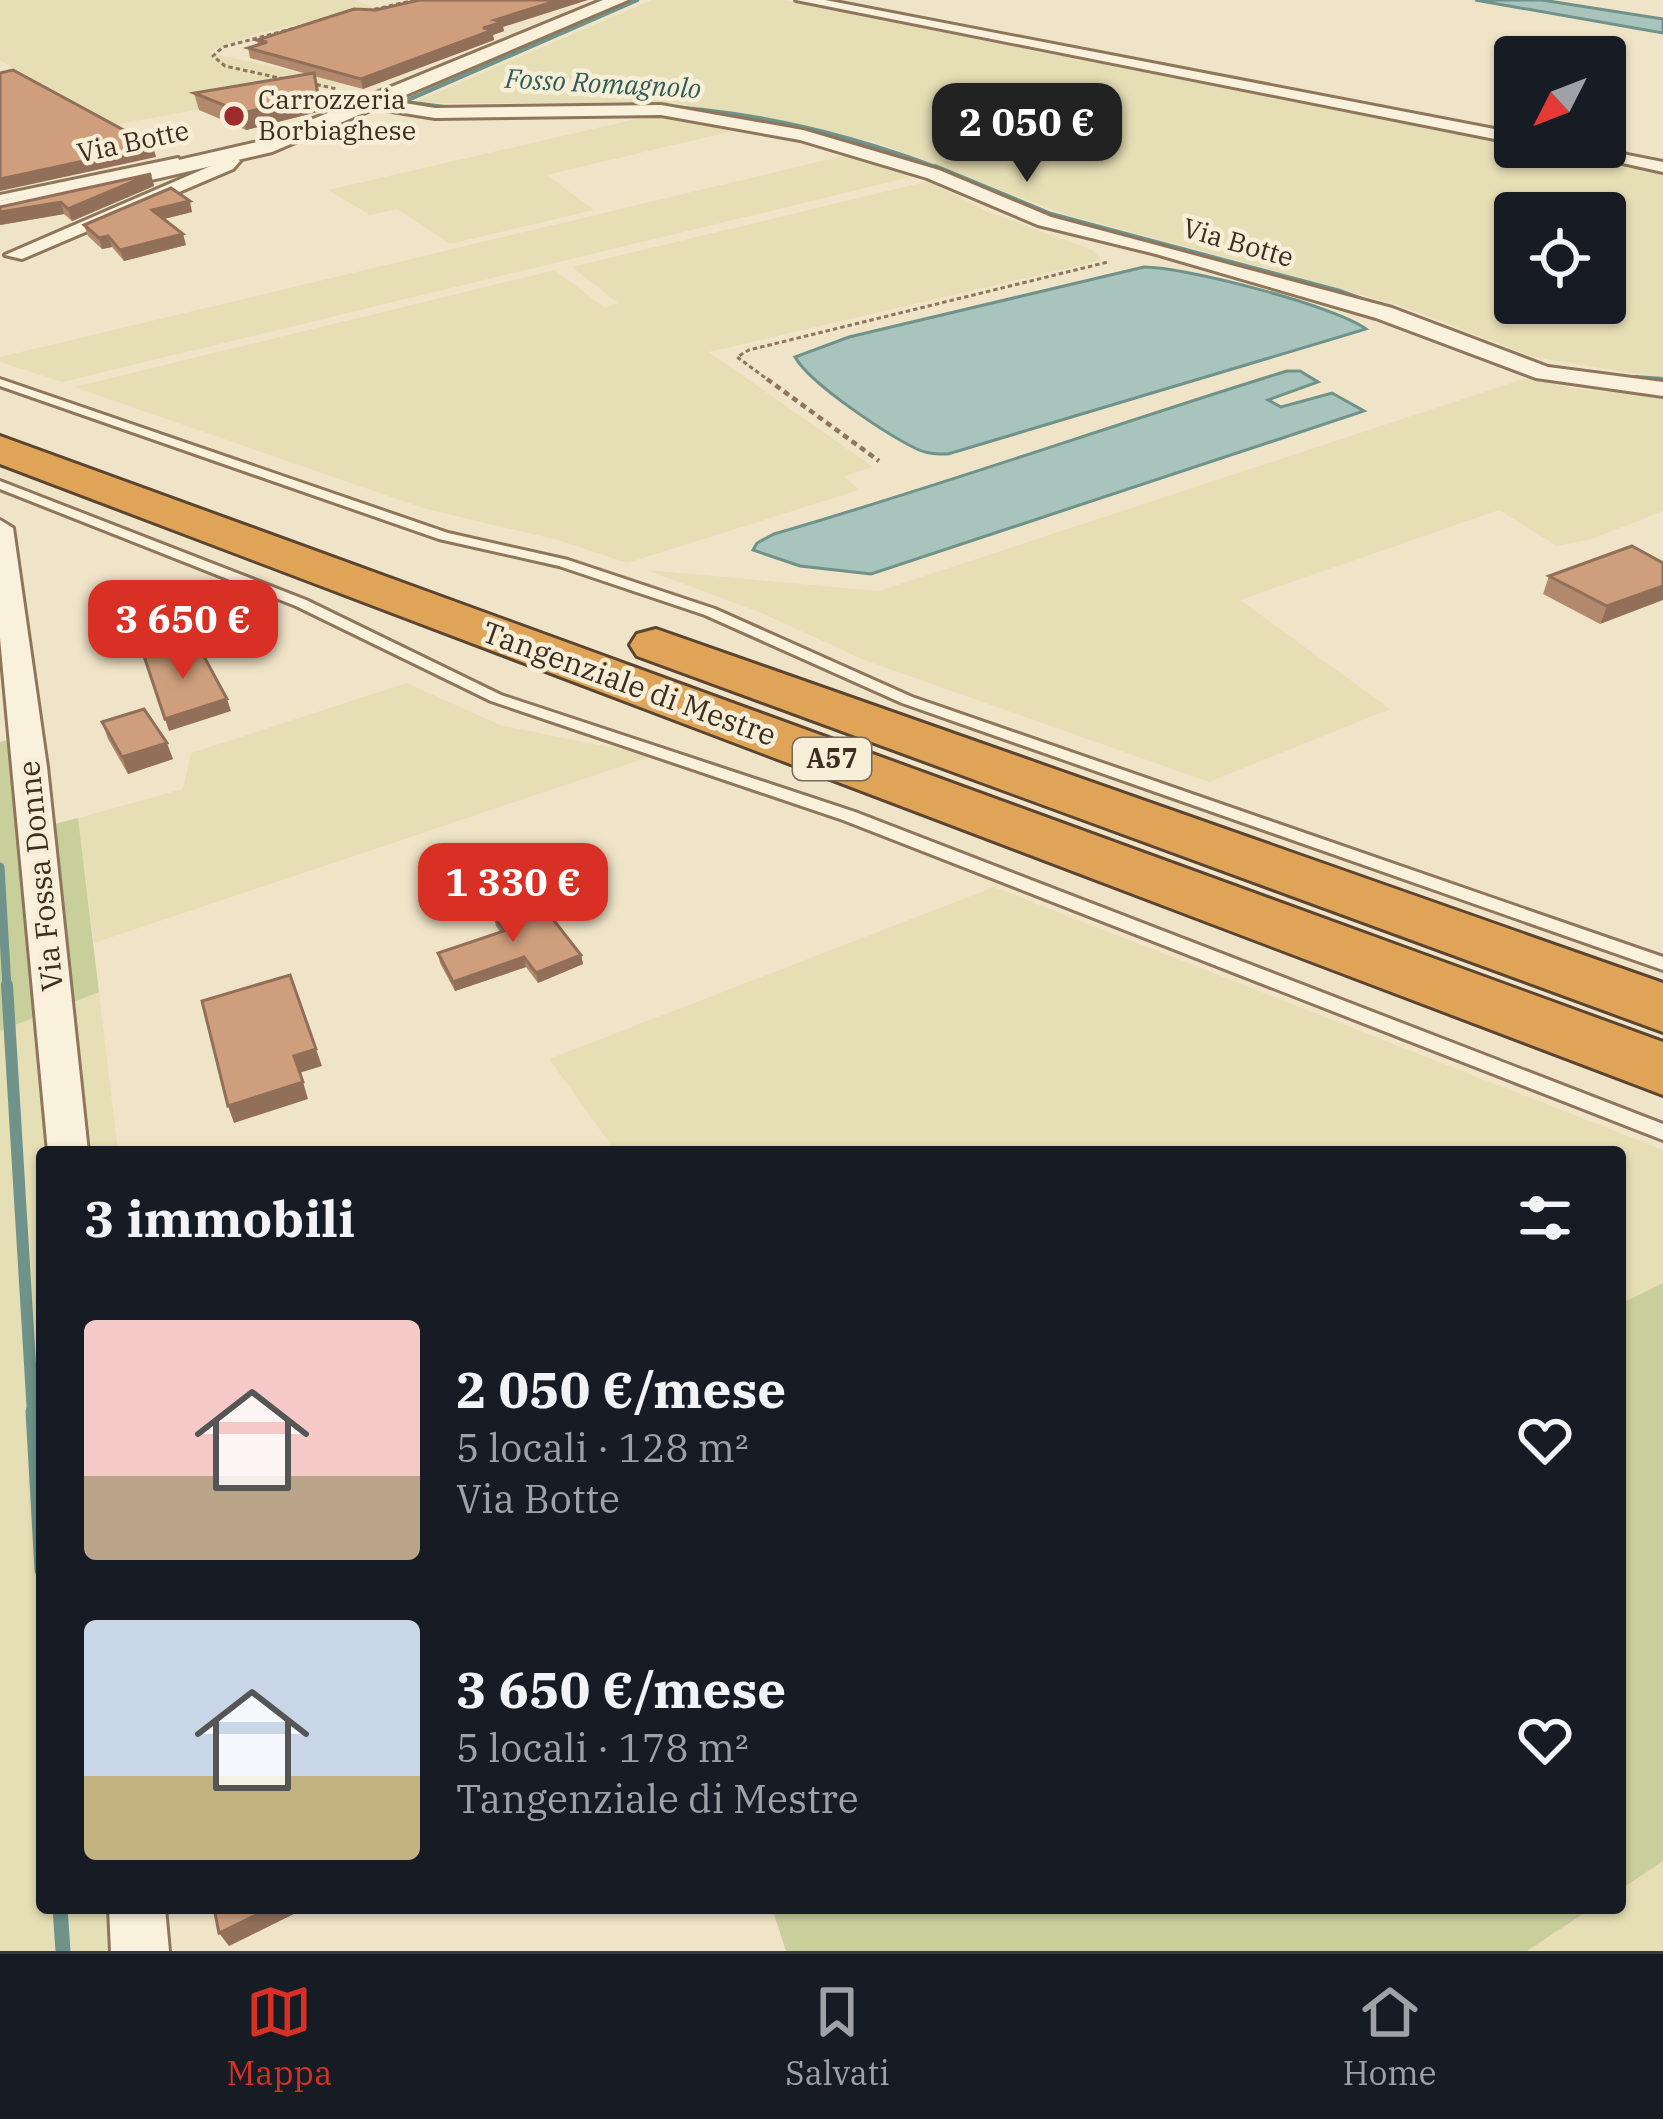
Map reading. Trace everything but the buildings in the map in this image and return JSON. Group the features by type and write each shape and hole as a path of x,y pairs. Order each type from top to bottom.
{"highway":[{"name":"Tangenziale di Mestre","path":"0,410 1663,1008"},
{"name":"Tangenziale di Mestre","path":"0,449 1663,1069"}],"street":[{"name":"Via Botte","path":"0,208 226,158 276,142 619,0"},
{"path":"803,0 1494,134"},
{"name":"Via Botte","path":"377,101 435,113 661,110 844,145 933,174 1045,221 1384,313 1544,373 1663,389"},
{"name":"Via Botte","path":"15,255 227,165 231,161 226,158"},
{"path":"1626,160 1663,167"},
{"name":"Via Fossa Donne","path":"0,528 32,767 67,1146"},
{"path":"137,1914 140,1951"}],"lane":[{"name":"Via Botte","path":"0,198 276,142"},
{"path":"0,382 444,536 563,563 710,612 907,700 1663,964"},
{"path":"0,485 301,604 496,698 849,816 1663,1132"}],"path":[{"path":"362,12 415,0"},
{"path":"326,20 223,47 213,56 240,70 377,101"},
{"path":"879,461 737,357 749,350 1112,261 1141,244"}],"shaded area":[{"path":"0,0 354,0 374,7 255,34 207,52 354,85 107,126 0,60"},
{"path":"652,0 784,0 1494,139 1494,168 1626,165 1663,172 1663,378 1533,357 1405,307 1265,268 1274,262 1262,267 1064,214 881,144 674,103 413,103"},
{"path":"649,116 732,131 547,175 594,210 450,244 397,209 370,215 328,190"},
{"path":"851,154 915,176 62,382 0,362 0,357"},
{"path":"929,181 986,211 1092,250 1102,260 709,352 873,467 844,476 859,490 627,563 558,540 426,509 74,387 555,270 605,308 618,303 572,267"},
{"path":"1527,378 1582,390 1663,396 1663,511 1592,539 1557,546 1499,510 1240,600 1390,709 1209,782 864,660 759,612 647,570 879,591"},
{"path":"407,683 500,725 652,756 94,943 78,818 183,789 191,753"},
{"path":"994,887 1663,1150 1663,1283 1626,1301 1626,1146 612,1146 549,1059"},
{"path":"99,992 117,1146 36,1146 36,1914 125,1914 127,1951 0,1951 0,1031"},
{"path":"1663,1861 1663,1951 1527,1951 1583,1914 1626,1914 1626,1886"}],"green space":[{"path":"10,739 28,831 78,818 99,992 0,1031 0,742"},
{"path":"1663,1283 1663,1861 1626,1886 1626,1301"},
{"path":"774,1914 1583,1914 1527,1951 786,1951"}],"water":[{"path":"1475,0 1542,0 1663,19 1663,33"},
{"path":"1144,267 1259,289 1366,329 948,454 922,451 889,433 833,395 795,357 849,337"},
{"path":"1287,371 1300,371 1318,382 1268,400 1281,407 1332,393 1364,411 871,574 800,566 753,550 774,534"}],"waterway":[{"name":"Fosso Romagnolo","path":"622,106 451,108 403,102 637,0"},
{"name":"Fosso Romagnolo","path":"652,106 800,126 939,169"},
{"name":"Fosso Romagnolo","path":"935,167 939,169"},
{"name":"Fosso Romagnolo","path":"939,169 943,170"},
{"name":"Fosso Romagnolo","path":"939,169 1051,215 1340,292 1502,350"},
{"name":"Fosso Romagnolo","path":"1636,379 1663,381"},
{"path":"0,867 7,988"},
{"path":"7,985 33,1414"},
{"path":"33,1411 36,1464"},
{"path":"60,1914 63,1951"}],"place":[{"name":"Carrozzeria Borbiaghese","path":"234,116"}]}
